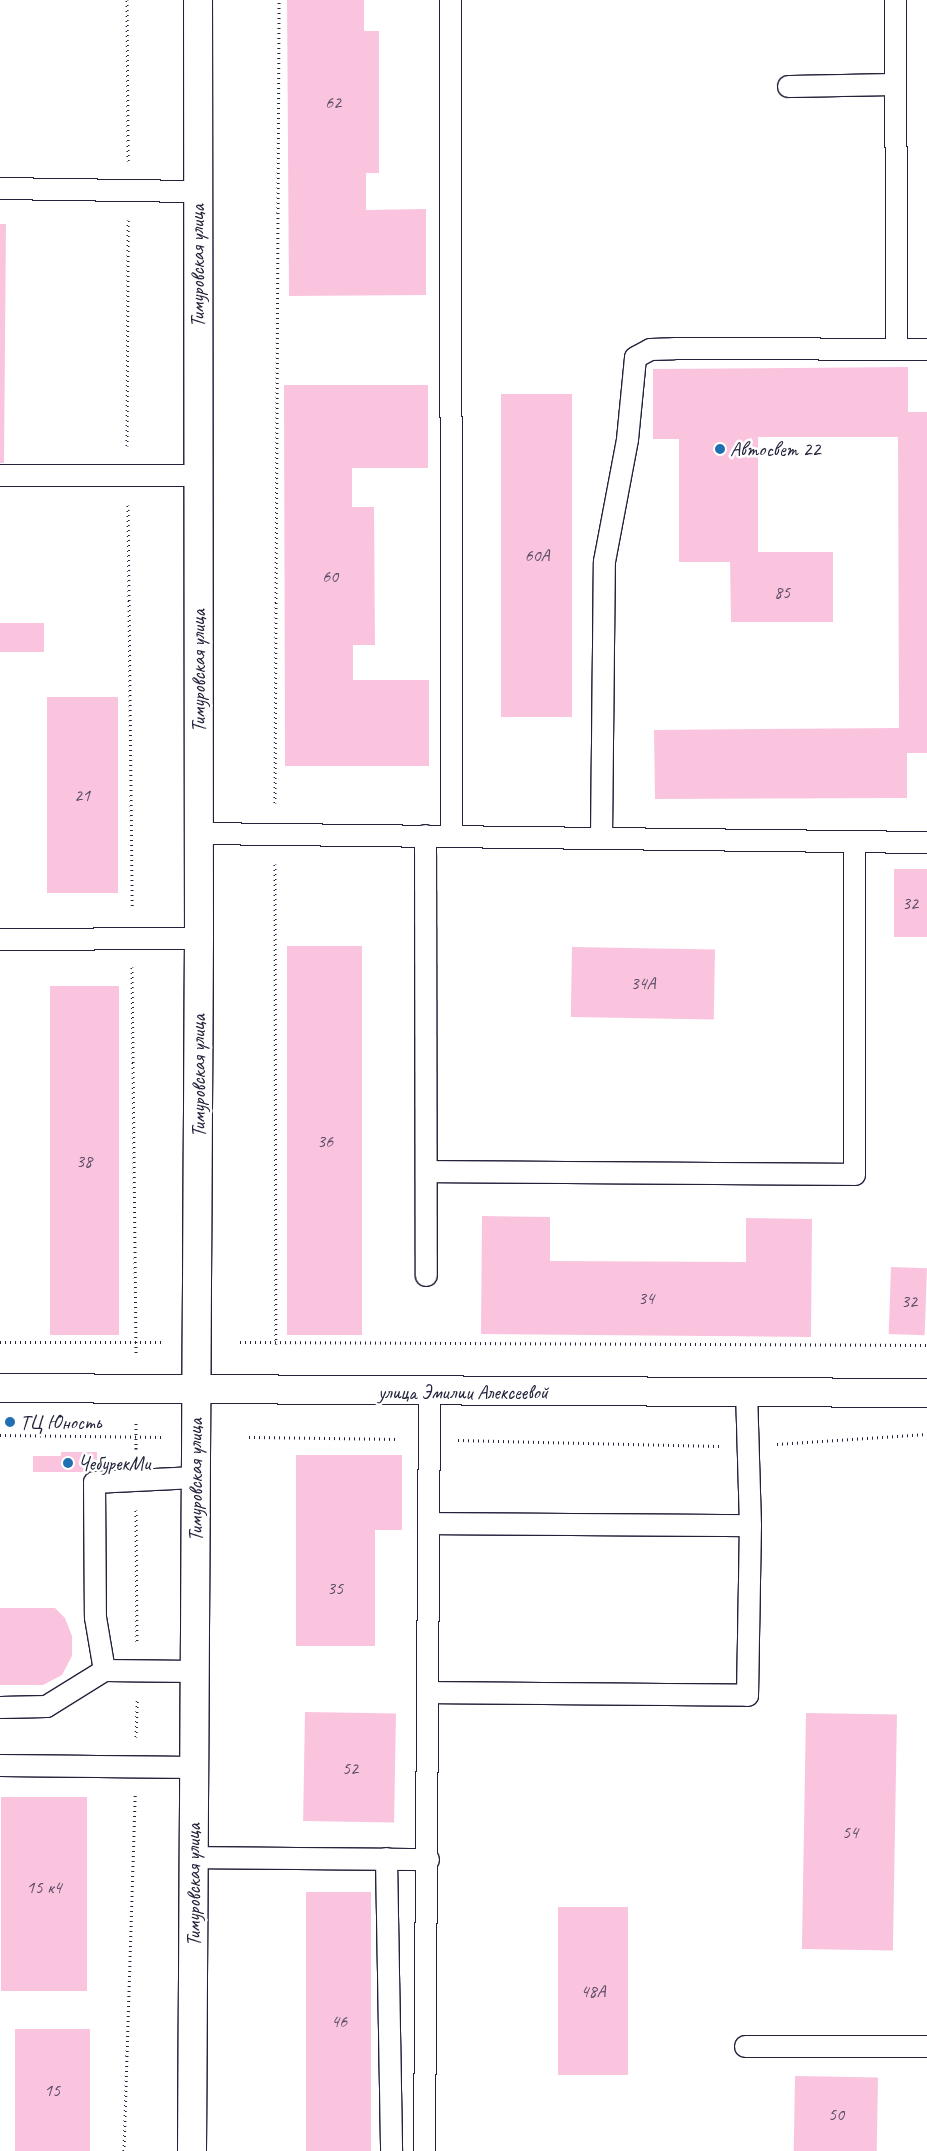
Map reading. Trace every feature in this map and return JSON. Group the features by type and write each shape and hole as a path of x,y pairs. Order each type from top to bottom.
{"street":[{"name":"Тимуровская улица","path":"192,2151 194,1477 199,938 197,475 198,0"},
{"name":"улица Эмилии Алексеевой","path":"0,1388 746,1394 927,1393"}],"lane":[{"path":"450,0 451,835"},
{"path":"895,0 896,349"},
{"path":"788,86 896,84"},
{"path":"0,188 197,191"},
{"path":"601,837 604,561 627,439 635,357 650,349 674,348 927,349"},
{"path":"0,475 197,475"},
{"path":"199,833 927,842"},
{"path":"425,835 426,1276"},
{"path":"426,1171 854,1174 854,841"},
{"path":"0,939 199,938"},
{"path":"424,2151 430,1692 429,1392"},
{"path":"430,1692 747,1695 750,1525 746,1447 746,1394"},
{"path":"104,1670 95,1617 94,1482 136,1477 194,1477"},
{"path":"429,1523 750,1525"},
{"path":"0,1707 46,1706 104,1670 194,1672"},
{"path":"0,1765 194,1767"},
{"path":"193,1857 428,1859"},
{"path":"386,1858 391,2151"},
{"path":"745,2046 927,2046"}],"path":[{"path":"127,0 127,476 136,1354"},
{"path":"276,1344 274,834 279,0"},
{"path":"0,1342 167,1342"},
{"path":"240,1342 276,1344 927,1344"},
{"path":"124,2151 136,1766 136,1417"},
{"path":"0,1434 136,1435 170,1438"},
{"path":"249,1437 746,1447 927,1434"}],"building":[{"path":"287,0 364,0 364,31 379,31 379,173 366,173 366,210 426,209 426,295 289,296"},
{"path":"0,224 6,224 4,463 0,463"},
{"path":"908,367 908,412 927,412 927,753 907,753 907,798 655,799 654,730 899,728 898,437 758,437 758,552 833,552 833,622 731,622 730,562 679,562 679,439 653,439 653,369"},
{"path":"284,385 428,385 428,468 352,468 352,507 374,507 375,645 353,645 353,680 429,680 429,766 285,766"},
{"path":"501,394 572,394 572,717 501,717"},
{"path":"0,623 44,623 44,652 0,652"},
{"path":"47,697 118,697 118,893 47,893"},
{"path":"894,869 927,869 927,937 894,937"},
{"path":"287,946 362,946 362,1335 287,1335"},
{"path":"572,947 715,949 714,1019 571,1017"},
{"path":"50,986 119,986 119,1335 50,1335"},
{"path":"482,1216 550,1217 550,1261 746,1262 746,1218 812,1219 811,1337 481,1334"},
{"path":"891,1267 927,1268 925,1335 889,1334"},
{"path":"61,1452 97,1452 97,1472 33,1472 33,1456 61,1456"},
{"path":"296,1455 402,1455 402,1530 375,1530 375,1646 296,1646"},
{"path":"0,1608 55,1608 65,1618 72,1636 72,1656 62,1675 43,1685 0,1685"},
{"path":"305,1712 396,1714 394,1823 303,1821"},
{"path":"806,1713 897,1715 893,1951 802,1949"},
{"path":"1,1797 87,1797 87,1991 1,1991"},
{"path":"306,1892 371,1892 371,2151 306,2151"},
{"path":"558,1907 628,1907 628,2075 558,2075"},
{"path":"15,2029 90,2029 90,2151 15,2151"},
{"path":"795,2076 878,2077 877,2151 794,2151"}],"place":[{"name":"Автосвет 22","path":"720,449"},
{"name":"ТЦ Юность","path":"10,1422"},
{"name":"ЧебурекМи","path":"68,1463"}]}
